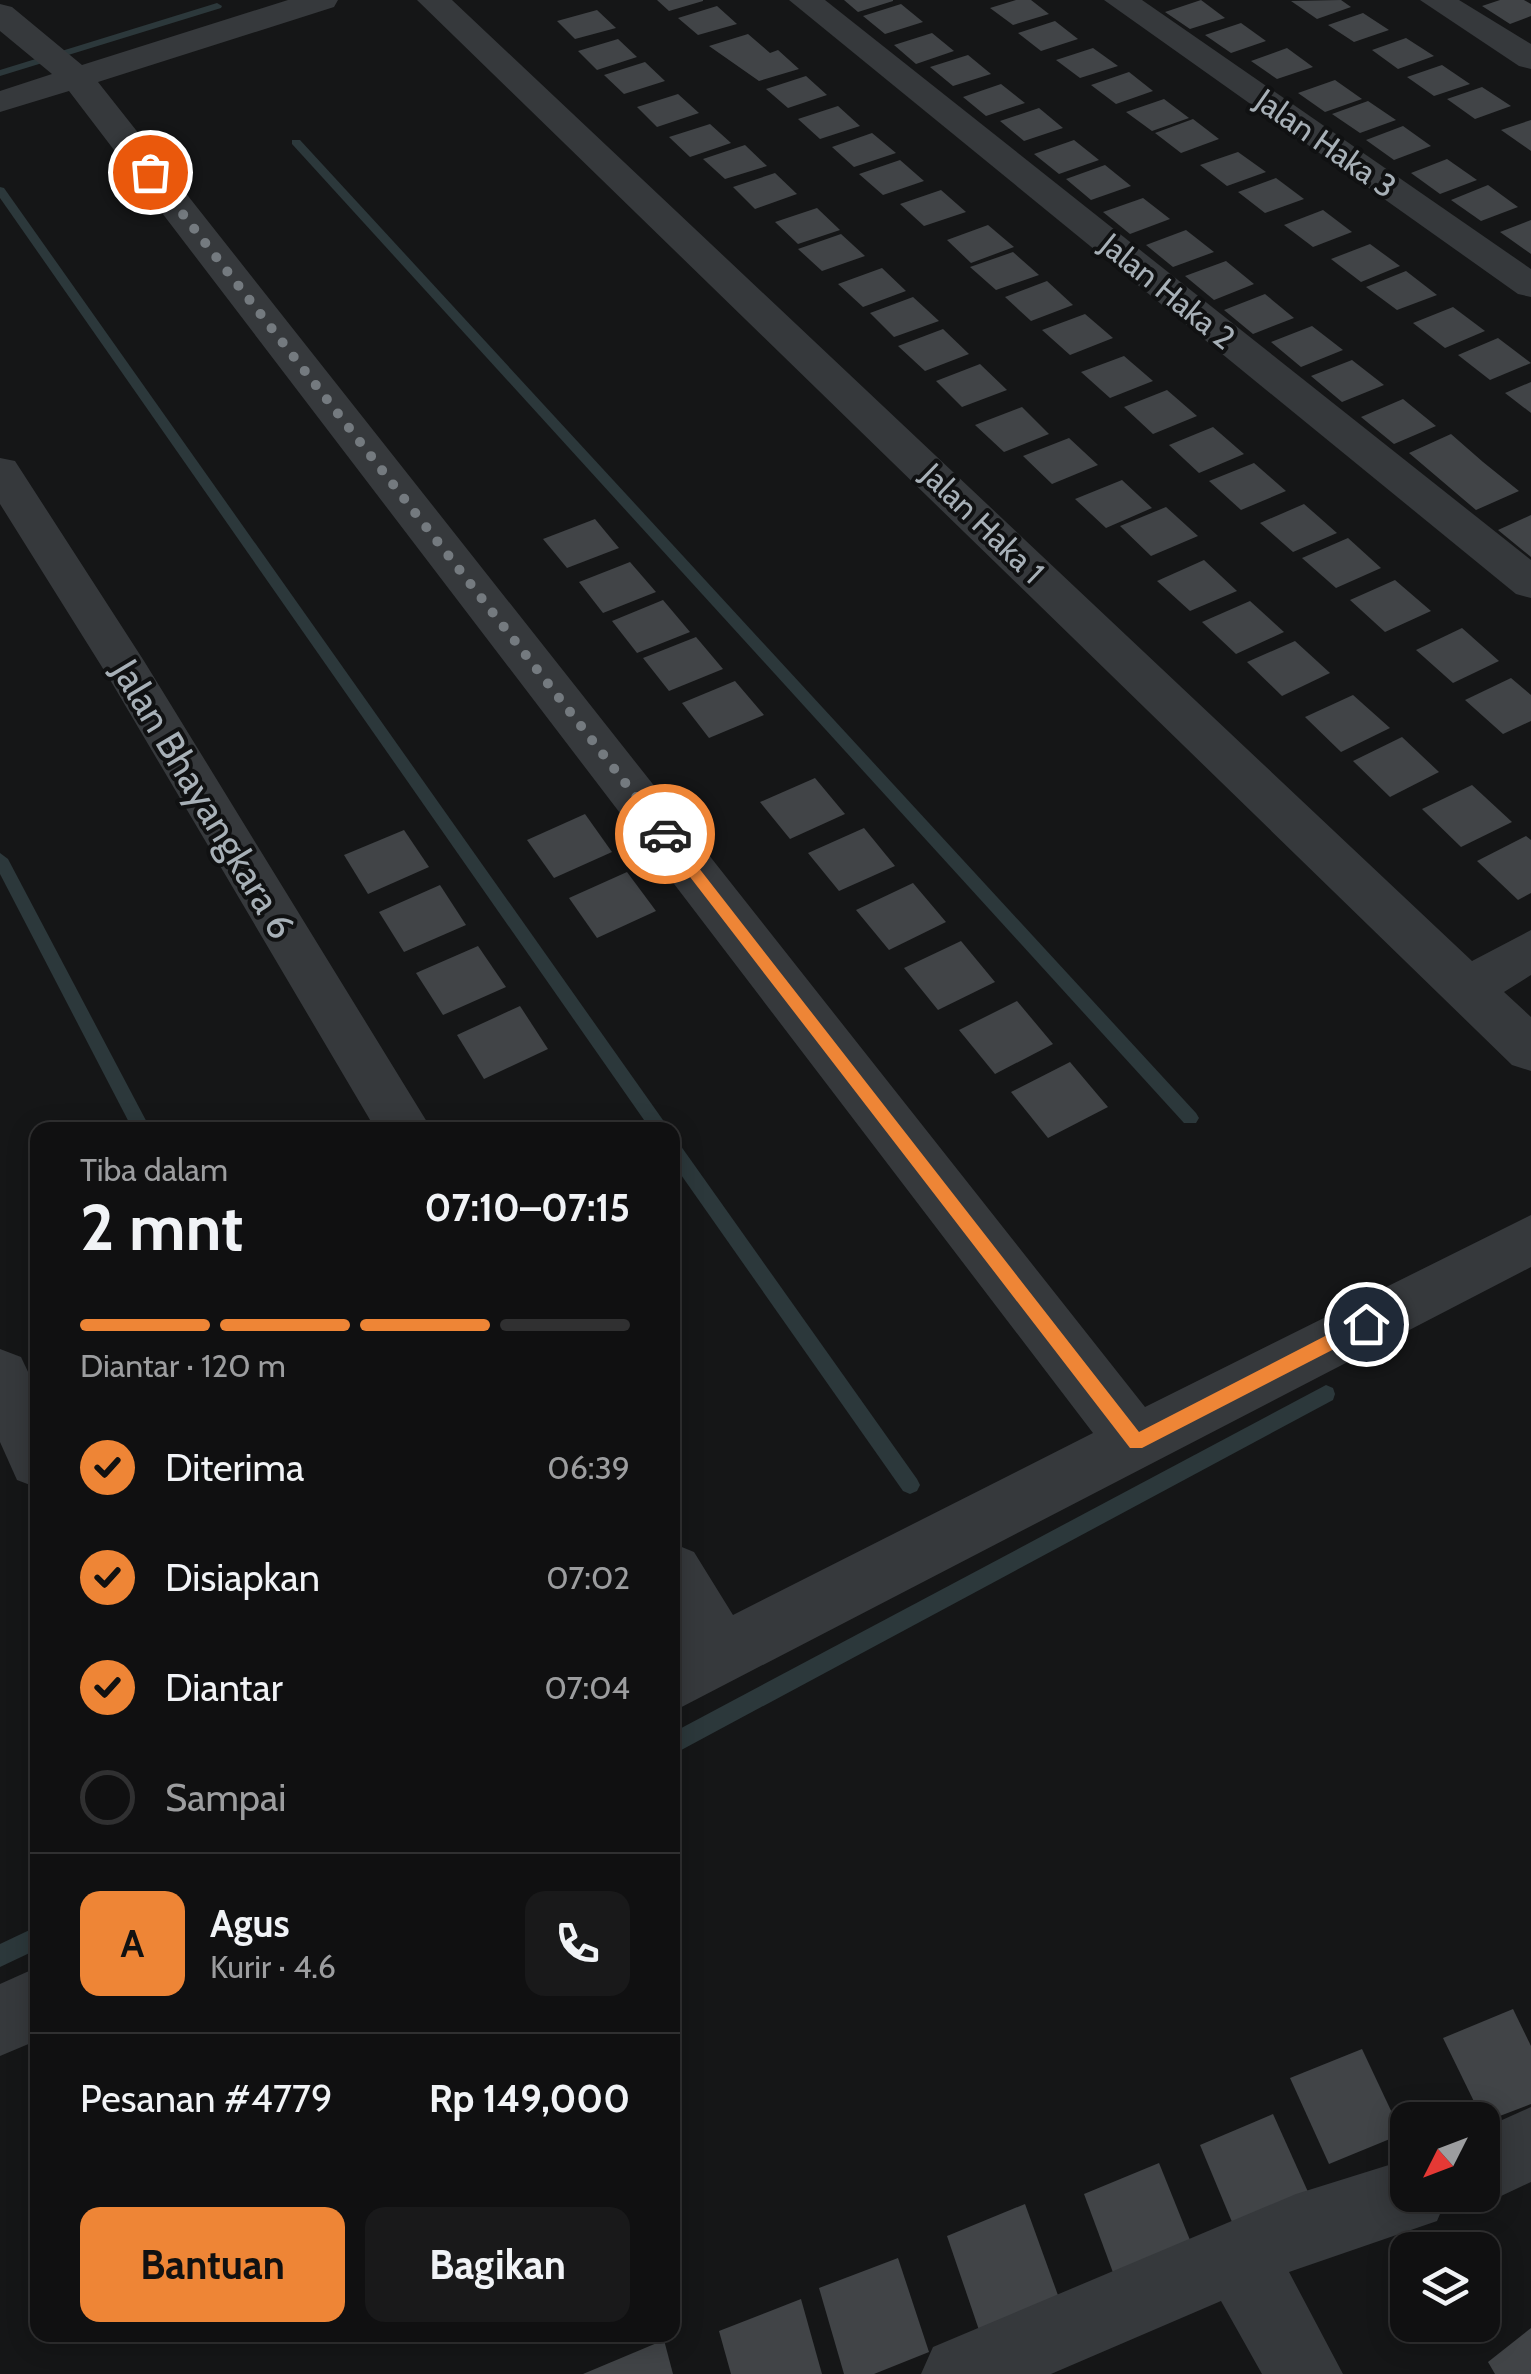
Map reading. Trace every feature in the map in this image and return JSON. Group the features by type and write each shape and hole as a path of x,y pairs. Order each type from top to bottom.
{"street":[{"path":"0,102 322,0"},
{"name":"Jalan Haka 1","path":"433,0 1531,1050"},
{"name":"Jalan Haka 2","path":"804,0 1531,584"},
{"name":"Jalan Haka 3","path":"1120,0 1531,286"},
{"path":"1436,0 1531,59"},
{"path":"0,14 78,78 1136,1442"},
{"name":"Jalan Bhayangkara 6","path":"0,472 128,672 399,1122"},
{"path":"1470,988 1531,950"},
{"path":"680,1603 697,1668 1531,1239"},
{"path":"0,1376 30,1442"},
{"path":"0,2021 30,2006"},
{"path":"1500,2158 1531,2142"},
{"path":"960,2374 1296,2231 1390,2202"},
{"path":"1238,2256 1304,2374"}],"building":[{"path":"657,0 703,0 703,1 669,11"},
{"path":"844,0 893,0 893,1 858,12"},
{"path":"1031,0 1049,14 1013,25 990,8"},
{"path":"1201,0 1225,18 1190,29 1165,12"},
{"path":"1341,0 1351,7 1317,19 1291,1"},
{"path":"1500,0 1524,0 1531,4 1531,16 1510,24 1482,6"},
{"path":"901,4 923,22 885,34 863,16"},
{"path":"717,6 737,24 698,35 678,18"},
{"path":"597,10 616,28 575,39 557,21"},
{"path":"1363,13 1389,30 1354,42 1328,25"},
{"path":"1055,21 1078,39 1041,51 1018,33"},
{"path":"1241,23 1266,41 1231,53 1205,35"},
{"path":"932,33 954,51 916,64 894,45"},
{"path":"748,34 770,53 778,50 799,69 759,81 709,46"},
{"path":"1406,38 1434,56 1398,69 1372,50"},
{"path":"618,39 637,57 597,70 578,51"},
{"path":"1093,48 1118,66 1080,78 1056,60"},
{"path":"1287,48 1313,67 1277,79 1251,61"},
{"path":"968,55 991,74 953,86 930,67"},
{"path":"645,62 665,81 624,94 604,75"},
{"path":"1442,65 1470,84 1434,96 1407,77"},
{"path":"1129,72 1153,91 1116,104 1091,85"},
{"path":"806,76 827,95 788,108 766,89"},
{"path":"1335,80 1362,99 1325,112 1298,93"},
{"path":"1001,84 1025,103 986,116 963,97"},
{"path":"1482,87 1511,106 1475,119 1447,99"},
{"path":"678,94 699,113 657,127 637,107"},
{"path":"1164,99 1189,118 1152,131 1126,112"},
{"path":"1368,101 1396,120 1360,133 1332,114"},
{"path":"838,106 860,126 820,139 798,119"},
{"path":"1039,108 1063,128 1024,141 1000,121"},
{"path":"1193,119 1219,139 1181,153 1155,133"},
{"path":"1531,120 1531,151 1501,130"},
{"path":"710,124 731,143 690,157 669,137"},
{"path":"1403,126 1431,146 1394,160 1366,140"},
{"path":"872,133 896,153 854,167 832,147"},
{"path":"1074,140 1099,160 1059,174 1034,154"},
{"path":"745,145 767,166 725,179 703,159"},
{"path":"1238,152 1266,172 1227,186 1200,165"},
{"path":"1447,159 1477,180 1440,194 1411,173"},
{"path":"900,160 924,181 883,195 859,174"},
{"path":"1105,165 1131,186 1091,200 1066,179"},
{"path":"775,173 797,194 755,209 733,187"},
{"path":"1276,178 1304,199 1265,213 1238,192"},
{"path":"1488,185 1518,207 1481,221 1451,200"},
{"path":"941,190 966,212 924,226 900,204"},
{"path":"1143,198 1170,219 1130,234 1103,212"},
{"path":"817,208 840,230 798,244 775,222"},
{"path":"1323,210 1352,232 1313,247 1284,225"},
{"path":"1531,220 1531,254 1500,232"},
{"path":"988,225 1014,247 971,263 947,240"},
{"path":"1186,230 1214,252 1173,267 1146,245"},
{"path":"841,234 865,256 822,271 798,249"},
{"path":"1370,244 1400,266 1361,282 1331,259"},
{"path":"1013,252 1039,275 996,290 970,267"},
{"path":"1226,261 1254,284 1214,300 1185,276"},
{"path":"882,268 906,291 863,307 838,284"},
{"path":"1406,271 1437,295 1397,310 1366,287"},
{"path":"1047,281 1073,305 1031,321 1005,297"},
{"path":"1265,294 1294,318 1253,334 1224,310"},
{"path":"913,297 939,321 894,337 870,313"},
{"path":"1453,307 1485,331 1445,348 1413,323"},
{"path":"1085,314 1113,338 1070,355 1042,330"},
{"path":"1312,326 1343,350 1301,367 1271,342"},
{"path":"943,329 969,354 925,371 898,346"},
{"path":"1498,338 1531,363 1490,380 1458,355"},
{"path":"1124,356 1153,381 1110,398 1081,372"},
{"path":"1352,360 1384,385 1342,402 1311,376"},
{"path":"980,364 1007,390 962,407 936,381"},
{"path":"1531,382 1531,413 1505,393"},
{"path":"1167,390 1197,416 1153,434 1124,407"},
{"path":"1403,399 1436,426 1394,444 1361,417"},
{"path":"1022,407 1049,434 1004,452 975,425"},
{"path":"1213,427 1244,454 1199,473 1169,445"},
{"path":"1451,434 1519,491 1476,510 1409,453"},
{"path":"1069,438 1098,465 1052,484 1023,456"},
{"path":"1254,463 1286,491 1241,510 1209,481"},
{"path":"1122,480 1152,508 1106,528 1075,499"},
{"path":"1304,504 1337,533 1293,552 1260,523"},
{"path":"1166,507 1198,536 1151,556 1120,526"},
{"path":"1531,515 1531,557 1498,530"},
{"path":"595,519 619,548 567,568 543,539"},
{"path":"1348,538 1381,568 1336,588 1302,558"},
{"path":"1204,560 1237,591 1190,611 1157,581"},
{"path":"630,562 656,592 603,613 579,582"},
{"path":"1395,580 1431,611 1385,632 1350,600"},
{"path":"663,600 690,632 637,653 612,621"},
{"path":"1250,601 1284,632 1236,654 1202,622"},
{"path":"1462,628 1499,661 1453,683 1416,650"},
{"path":"696,637 723,669 669,691 643,658"},
{"path":"1295,641 1330,673 1282,696 1247,662"},
{"path":"1511,678 1531,695 1531,721 1503,734 1465,700"},
{"path":"735,681 764,715 709,738 682,703"},
{"path":"1353,695 1390,728 1341,752 1305,717"},
{"path":"1402,737 1439,772 1390,797 1353,761"},
{"path":"815,778 845,814 790,839 760,802"},
{"path":"1472,785 1512,822 1461,847 1422,809"},
{"path":"585,814 612,852 554,878 527,840"},
{"path":"864,828 895,866 839,891 808,853"},
{"path":"404,830 429,867 368,894 344,855"},
{"path":"1526,836 1531,840 1531,893 1518,900 1477,861"},
{"path":"627,872 656,911 597,938 569,898"},
{"path":"913,883 946,922 889,950 856,910"},
{"path":"440,885 466,925 404,952 379,912"},
{"path":"961,941 995,982 938,1010 904,968"},
{"path":"478,946 506,987 443,1015 416,973"},
{"path":"1017,1001 1053,1044 995,1074 959,1030"},
{"path":"520,1006 548,1049 484,1079 457,1035"},
{"path":"1070,1062 1108,1107 1048,1138 1011,1092"},
{"path":"1513,2009 1531,2046 1531,2104 1500,2116 1500,2102 1474,2102 1443,2038"},
{"path":"1362,2049 1390,2108 1390,2139 1329,2164 1290,2078"},
{"path":"1273,2114 1313,2203 1237,2234 1200,2145"},
{"path":"1159,2163 1196,2255 1118,2286 1084,2194"},
{"path":"1025,2204 1059,2298 979,2330 947,2236"},
{"path":"898,2258 929,2352 874,2374 844,2374 819,2288"},
{"path":"801,2299 822,2374 731,2374 719,2331"},
{"path":"1531,2328 1531,2374 1495,2374 1488,2362"},
{"path":"665,2342 673,2374 583,2374"}],"waterway":[{"path":"0,73 217,6"},
{"path":"296,142 1190,1118"},
{"path":"0,190 655,1122"},
{"path":"0,859 138,1122"},
{"path":"680,1158 910,1485"},
{"path":"680,1741 1326,1394"},
{"path":"0,1956 30,1941"}],"way so far":[{"path":"150,172 665,834"}],"route":[{"path":"665,834 1136,1442 1366,1324"}]}
